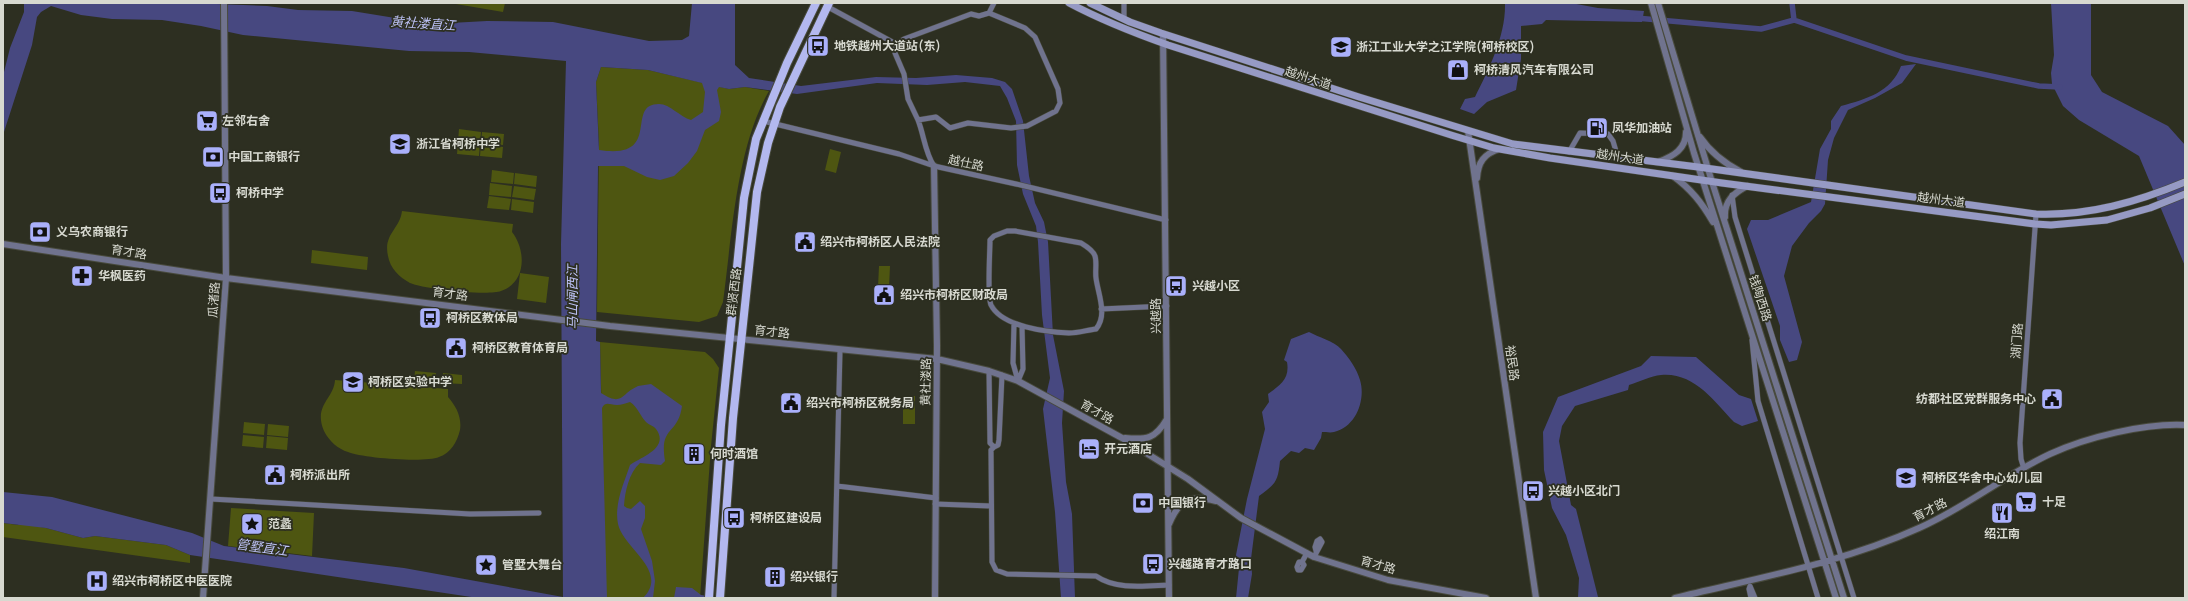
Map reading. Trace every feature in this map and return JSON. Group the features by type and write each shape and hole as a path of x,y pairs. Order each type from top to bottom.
{"main road":[{"name":"群贤西路","path":"709,596 721,425 744,198 756,140 763,121 816,3"},
{"name":"越州大道","path":"1070,3 1092,16 1163,44 1468,140 1499,149 1550,158 1712,182 2051,225 2107,220 2150,208 2185,194"},
{"name":"越州大道","path":"1090,3 1124,19 1163,34 1513,144 1698,167 1708,170 2036,214 2102,210 2147,198 2185,182"},
{"name":"群贤西路","path":"720,598 741,340 757,192 768,143 785,94 828,5"}],"street":[{"name":"瓜渚路","path":"203,598 226,278 224,3"},
{"path":"990,13 994,3"},
{"path":"1124,3 1124,19"},
{"name":"钱陶西路","path":"1650,3 1698,167 1836,598"},
{"name":"钱陶西路","path":"1658,3 1708,170 1844,598"},
{"path":"828,5 896,44"},
{"path":"896,44 904,39 971,14 979,16 990,13 1025,28 1035,37 1058,89 1060,103 1056,111 1027,126 1012,128 968,123 950,128 936,118 918,120"},
{"name":"兴越路","path":"1163,34 1169,598"},
{"path":"896,44 895,53 904,74 908,99 926,140 927,156 934,166"},
{"name":"越仕路","path":"763,121 899,154 934,166 1035,188 1166,220"},
{"path":"1658,162 1676,154 1686,141 1686,126"},
{"name":"裕民路","path":"1468,131 1468,140 1536,598"},
{"path":"1569,152 1580,133 1608,134 1613,141 1618,158"},
{"path":"1697,133 1710,151 1729,166 1748,175"},
{"path":"1476,190 1477,167 1485,156 1499,149"},
{"name":"黄社溇路","path":"934,166 937,359 935,598"},
{"path":"1673,176 1689,187 1703,204 1721,237"},
{"path":"1726,227 1725,208 1732,195 1747,186"},
{"path":"1732,195 1735,217 1854,598"},
{"name":"湖门路","path":"2024,469 2021,459 2020,443 2036,214"},
{"path":"1007,231 1015,231 1081,243 1091,249 1095,256 1096,279 1101,309 1101,324 1096,329 1070,333 1014,324 996,312 991,303 990,240 998,234 1007,231"},
{"name":"育才路","path":"3,244 226,278 610,326 937,359 989,371 1018,381 1122,438 1168,465 1241,518 1307,553 1315,554 1388,580 1486,598"},
{"path":"1101,309 1167,306"},
{"path":"1014,324 1013,364 1018,381"},
{"path":"1018,381 1022,369 1022,326"},
{"path":"1751,331 1758,402 1818,598"},
{"path":"834,598 840,350"},
{"path":"989,371 990,443 994,447"},
{"path":"1002,375 999,440 998,445 991,450 992,562 996,570 1007,574 1076,574 1096,576 1107,583 1139,586 1169,585"},
{"path":"1122,438 1140,440 1152,437 1161,429 1168,418"},
{"name":"育才路","path":"1675,598 1750,583 1832,558 1866,550 1920,528 2050,454 2104,435 2183,424"},
{"path":"837,486 936,501 991,506"},
{"path":"1168,528 1175,511 1182,503 1189,499 1198,497 1219,502"},
{"path":"211,499 470,514 539,513"},
{"path":"1302,562 1307,553"},
{"path":"1750,583 1749,589 1751,598"},
{"path":"1750,583 1755,598"}],"green space":[{"path":"450,3 505,3 503,12"},
{"path":"601,67 648,70 729,89 745,87 769,91 758,114 742,165 733,221 723,302 717,316 699,322 597,312 599,144 596,82"},
{"path":"459,129 481,132 480,143 458,141"},
{"path":"482,132 504,134 503,145 481,143"},
{"path":"458,142 480,144 479,156 457,154"},
{"path":"481,144 503,147 502,158 480,156"},
{"path":"830,149 841,152 836,173 825,170"},
{"path":"492,170 514,173 513,184 491,182"},
{"path":"515,173 537,176 536,187 514,184"},
{"path":"490,183 512,186 511,197 489,195"},
{"path":"514,186 536,189 534,200 512,197"},
{"path":"489,196 511,199 509,210 487,208"},
{"path":"512,199 534,202 533,213 511,210"},
{"path":"402,211 513,224 512,232 517,239 522,256 522,265 516,281 510,287 501,291 483,293 428,287 406,281 393,268 389,260 387,248 390,237 401,217"},
{"path":"312,250 368,257 367,270 311,263"},
{"path":"879,266 890,266 889,288 878,287"},
{"path":"520,273 549,277 546,303 517,299"},
{"path":"600,342 705,352 713,359 719,368 711,446 700,598 606,598"},
{"path":"415,371 436,373 435,384 414,382"},
{"path":"443,373 462,375 462,384 442,383"},
{"path":"335,380 448,389 448,397 456,408 460,421 460,430 455,443 447,453 439,457 421,460 366,456 341,449 328,438 321,422 322,408 334,387"},
{"path":"903,396 915,396 915,424 903,424"},
{"path":"244,422 265,424 264,435 243,433"},
{"path":"268,424 289,426 288,437 267,435"},
{"path":"243,435 264,437 263,448 242,446"},
{"path":"267,436 288,438 287,450 266,448"},
{"path":"231,508 314,513 312,556 228,546"},
{"path":"3,523 18,525 19,523 46,528 83,538 95,536 166,545 190,555 190,563 3,537"}],"water":[{"path":"24,3 191,3 267,6 298,10 352,11 432,24 487,21 553,22 649,41 682,40 689,36 692,3 735,3 735,65 749,78 801,86 876,77 916,78 956,75 992,78 1005,82 1012,89 1023,121 1029,176 1035,203 1044,222 1048,242 1053,335 1064,391 1062,423 1066,482 1072,514 1075,598 1061,598 1055,512 1043,409 1050,378 1042,315 1038,242 1036,226 1023,194 1017,165 1016,121 1007,98 1000,86 965,82 927,85 877,83 797,94 745,87 729,89 719,87 717,90 721,112 719,121 705,130 697,151 688,163 674,176 660,180 647,177 624,166 598,166 596,341 600,342 601,393 608,397 618,399 638,386 651,384 682,406 680,416 665,441 665,461 661,465 640,463 630,477 625,494 624,506 627,508 631,509 640,501 645,506 645,518 641,529 652,561 655,581 653,598 643,598 650,588 651,578 648,569 622,533 618,524 617,516 618,501 630,465 647,455 657,447 659,442 659,436 656,429 646,422 635,406 630,402 619,405 606,404 602,408 607,598 478,598 190,555 166,545 95,536 83,538 46,528 3,523 3,492 52,497 192,533 224,546 404,568 563,597 561,244 566,61 469,52 409,51 243,35 201,26 162,20 112,19 81,15 51,6 41,12 37,17 32,45 3,135 3,76 10,48 24,12","holes":["601,67 648,70 702,83 705,92 703,112 691,120 667,106 659,104 649,106 644,113 637,140 631,147 619,151 599,150 596,82"]},
{"path":"1505,3 1571,3 1598,8 1644,11 1642,22 1546,20 1542,24 1521,26 1521,59 1516,90 1487,102 1474,114 1460,109 1465,99 1475,97 1496,52 1503,27"},
{"path":"2051,3 2091,3 2091,75 2102,92 2168,126 2185,145 2185,266 2139,156 2079,120 2063,106 2052,84 2051,73 2054,55"},
{"path":"1916,64 1902,83 1875,98 1848,110 1834,138 1828,160 1825,204 1792,246 1784,276 1802,342 1797,360 1789,362 1780,340 1780,326 1747,229 1751,220 1768,220 1811,202 1820,149 1831,129 1831,121 1841,106 1877,93 1891,82 1897,75 1901,66"},
{"path":"1309,332 1338,346 1350,360 1357,372 1362,388 1362,396 1358,412 1348,425 1342,429 1334,432 1322,432 1321,438 1314,450 1305,448 1299,453 1291,451 1280,461 1275,482 1259,496 1251,559 1252,574 1248,598 1236,598 1239,568 1236,555 1247,499 1265,429 1262,412 1269,402 1268,394 1283,381 1287,373 1287,362 1284,360 1291,339"},
{"path":"1651,356 1696,357 1739,395 1751,399 1758,421 1742,426 1734,422 1711,397 1693,383 1684,378 1673,375 1661,375 1649,378 1629,385 1628,390 1575,406 1562,426 1559,441 1571,505 1576,509 1598,597 1578,598 1579,578 1566,535 1552,508 1544,470 1543,432 1558,397 1641,366"},
{"path":"676,587 692,588 701,595 722,598 674,598"}],"waterway":[{"path":"1792,3 1794,20"},
{"path":"1636,18 1761,29 1794,20 1906,58 2039,86 2060,87"}],"place":[{"name":"地铁越州大道站(东)","path":"818,46"},
{"name":"浙江工业大学之江学院(柯桥校区)","path":"1341,47"},
{"name":"柯桥清风汽车有限公司","path":"1458,70"},
{"name":"左邻右舍","path":"207,121"},
{"name":"凤华加油站","path":"1597,128"},
{"name":"浙江省柯桥中学","path":"400,144"},
{"name":"中国工商银行","path":"213,157"},
{"name":"柯桥中学","path":"220,193"},
{"name":"义乌农商银行","path":"40,232"},
{"name":"绍兴市柯桥区人民法院","path":"805,242"},
{"name":"华枫医药","path":"82,276"},
{"name":"兴越小区","path":"1176,286"},
{"name":"绍兴市柯桥区财政局","path":"884,295"},
{"name":"柯桥区教体局","path":"430,318"},
{"name":"柯桥区教育体育局","path":"456,348"},
{"name":"柯桥区实验中学","path":"353,382"},
{"name":"纺都社区党群服务中心","path":"2052,399"},
{"name":"绍兴市柯桥区税务局","path":"791,403"},
{"name":"开元酒店","path":"1089,449"},
{"name":"何时酒馆","path":"694,454"},
{"name":"柯桥派出所","path":"275,475"},
{"name":"柯桥区华舍中心幼儿园","path":"1906,478"},
{"name":"兴越小区北门","path":"1533,491"},
{"name":"十足","path":"2026,502"},
{"name":"中国银行","path":"1143,503"},
{"name":"绍江南","path":"2002,513"},
{"name":"柯桥区建设局","path":"734,518"},
{"name":"范蠡","path":"252,524"},
{"name":"兴越路育才路口","path":"1153,564"},
{"name":"管墅大舞台","path":"486,565"},
{"name":"绍兴银行","path":"775,577"},
{"name":"绍兴市柯桥区中医医院","path":"97,581"}],"water label":[{"name":"黄社溇直江","path":"423,23"},
{"name":"马山闸西江","path":"572,297"},
{"name":"管墅直江","path":"262,547"}]}
